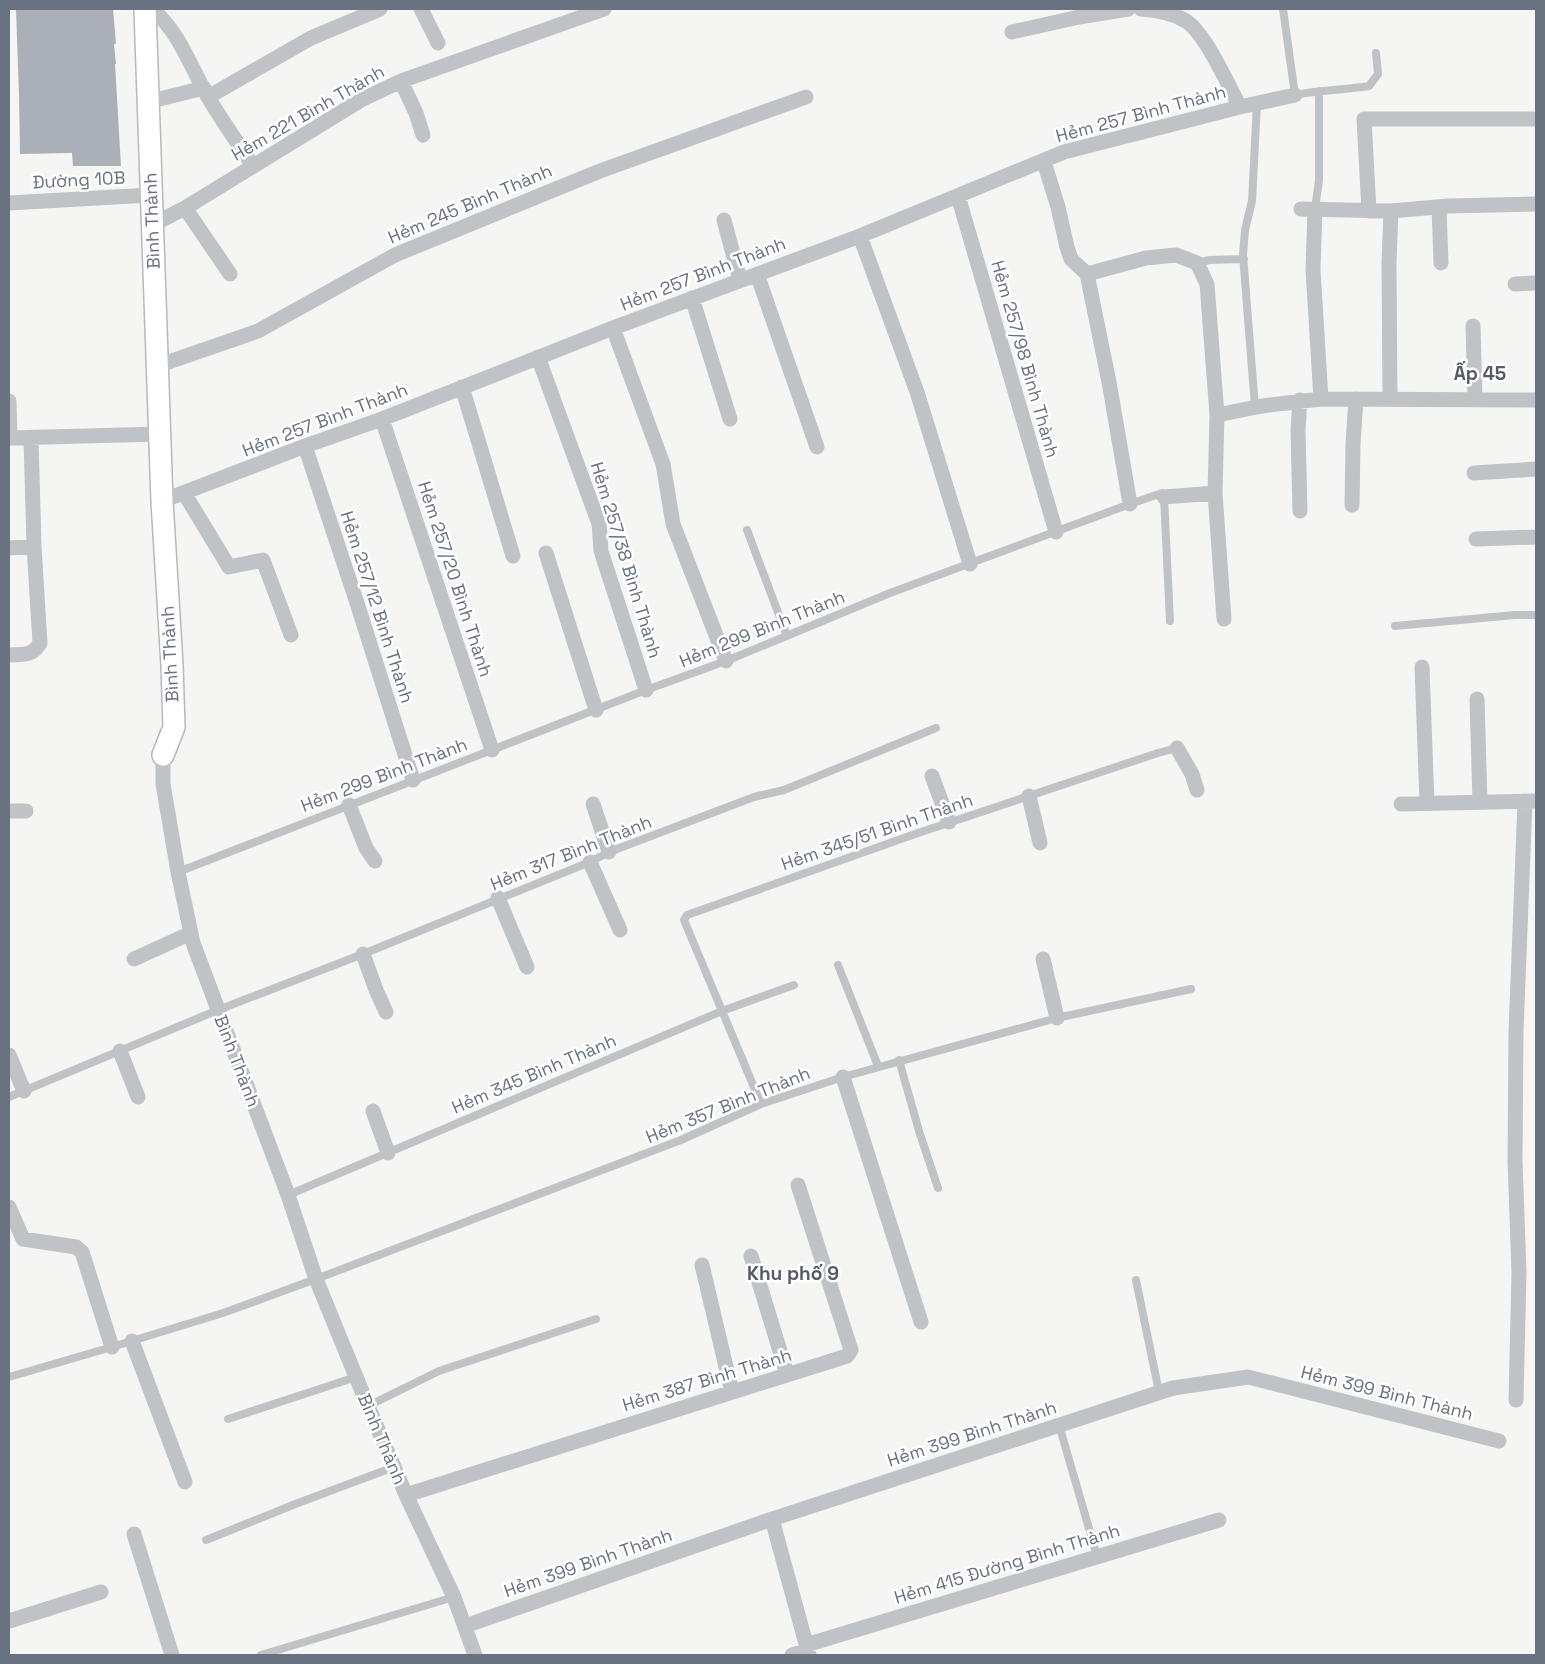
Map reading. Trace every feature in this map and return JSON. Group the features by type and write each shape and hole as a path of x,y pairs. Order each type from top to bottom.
{"street":[{"name":"Bình Thành","path":"145,9 162,501 174,728 163,755 163,784 178,872 193,943 288,1196 316,1279 406,1495 454,1596 475,1655"},
{"path":"152,9 161,16 175,36 206,93 253,166"},
{"path":"147,102 206,93 311,38 380,9"},
{"path":"422,9 438,42"},
{"name":"Hẻm 221 Bình Thành","path":"152,225 186,208 361,100 401,81 604,9"},
{"path":"1012,32 1079,16 1128,9"},
{"path":"1141,9 1159,10 1186,21 1200,33 1240,107"},
{"path":"401,81 416,112 423,135"},
{"name":"Hẻm 257 Bình Thành","path":"162,501 305,446 382,419 692,298 860,236 1044,162 1064,152 1240,107 1295,95"},
{"name":"Hẻm 245 Bình Thành","path":"157,366 258,331 395,254 600,171 806,98"},
{"path":"1369,211 1364,118 1536,119"},
{"path":"1044,162 1071,259 1087,274 1130,504"},
{"name":"Đường 10B","path":"9,203 150,195"},
{"name":"Hẻm 257/98 Bình Thành","path":"958,196 1056,532"},
{"path":"1321,399 1308,209 1391,211 1439,207 1536,204"},
{"path":"1439,207 1441,263"},
{"path":"186,208 230,274"},
{"path":"1390,399 1389,263 1391,211"},
{"path":"724,220 740,280"},
{"path":"860,236 917,392 970,564"},
{"path":"1087,274 1146,258 1176,255 1197,263 1207,284 1217,415 1215,493 1224,619"},
{"path":"757,274 817,447"},
{"path":"1515,284 1536,283"},
{"path":"692,298 730,419"},
{"path":"1473,326 1475,400"},
{"path":"613,328 663,464 673,524 726,661"},
{"name":"Hẻm 257/38 Bình Thành","path":"538,357 599,524 601,551 646,690"},
{"path":"462,387 513,556"},
{"path":"1217,415 1300,400 1321,399 1536,400"},
{"path":"1352,505 1356,399"},
{"path":"1300,400 1298,430 1300,511"},
{"path":"9,401 10,438 160,434"},
{"name":"Hẻm 257/20 Bình Thành","path":"382,419 492,750"},
{"path":"9,655 28,654 35,650 40,643 34,546 31,438"},
{"name":"Hẻm 257/12 Bình Thành","path":"305,446 413,780"},
{"path":"1474,473 1536,469"},
{"path":"184,493 229,567 263,560 291,635"},
{"path":"1163,495 1215,493"},
{"path":"1476,539 1536,538"},
{"path":"9,548 34,546"},
{"path":"546,553 596,710"},
{"path":"1422,667 1427,803"},
{"path":"1477,699 1480,802"},
{"path":"1177,748 1192,774 1197,790"},
{"path":"932,776 949,822"},
{"path":"1028,796 1040,843"},
{"path":"1401,804 1531,801 1516,1032 1515,1161 1519,1272 1516,1400"},
{"path":"592,804 609,852"},
{"path":"349,805 366,848 375,861"},
{"path":"9,811 26,810"},
{"path":"590,862 620,930"},
{"path":"498,898 527,967"},
{"path":"134,959 191,933"},
{"path":"363,954 386,1012"},
{"path":"1043,959 1057,1018"},
{"path":"120,1051 138,1097"},
{"path":"9,1055 24,1091"},
{"path":"842,1077 921,1322"},
{"path":"372,1111 388,1153"},
{"name":"Hẻm 387 Bình Thành","path":"406,1495 847,1356 851,1350 798,1185"},
{"path":"9,1207 23,1240 76,1247 82,1252 112,1347"},
{"path":"750,1256 787,1374"},
{"path":"702,1265 732,1392"},
{"path":"132,1341 185,1482"},
{"name":"Hẻm 399 Bình Thành","path":"465,1626 772,1519 1173,1388 1248,1377 1500,1441"},
{"path":"772,1519 807,1650"},
{"name":"Hẻm 415 Đường Bình Thành","path":"792,1655 1097,1556 1220,1520"},
{"path":"134,1534 172,1655"},
{"path":"9,1620 101,1592"}],"lane":[{"path":"1283,9 1295,95 1369,86 1378,74 1376,53"},
{"path":"1308,209 1319,180 1319,91"},
{"path":"1255,408 1244,259 1245,230 1252,202 1257,103"},
{"path":"1197,263 1210,260 1244,259"},
{"path":"1163,495 1170,621"},
{"name":"Hẻm 299 Bình Thành","path":"178,872 646,690 726,661 890,593 1130,504 1163,495"},
{"path":"747,530 787,636"},
{"path":"1395,626 1515,615 1536,615"},
{"name":"Hẻm 317 Bình Thành","path":"9,1096 218,1010 363,954 590,862 609,852 754,797 784,790 936,728"},
{"name":"Hẻm 345/51 Bình Thành","path":"722,1011 684,920 686,915 949,822 1177,748"},
{"path":"838,965 878,1066"},
{"name":"Hẻm 345 Bình Thành","path":"288,1196 722,1011 794,985"},
{"name":"Hẻm 357 Bình Thành","path":"9,1377 223,1313 681,1140 761,1104 842,1077 1057,1018 1191,989"},
{"path":"722,1011 761,1104"},
{"path":"899,1060 919,1132 938,1188"},
{"path":"1136,1280 1159,1392"},
{"path":"368,1406 439,1371 596,1319"},
{"path":"228,1419 356,1377"},
{"path":"1059,1425 1097,1556"},
{"path":"206,1540 394,1467"},
{"path":"261,1655 454,1596"}],"building":[{"path":"16,9 113,9 121,166 73,166 72,153 20,154"}],"district":[{"name":"Ấp 45","path":"1480,373"},
{"name":"Khu phố 9","path":"793,1273"}]}
